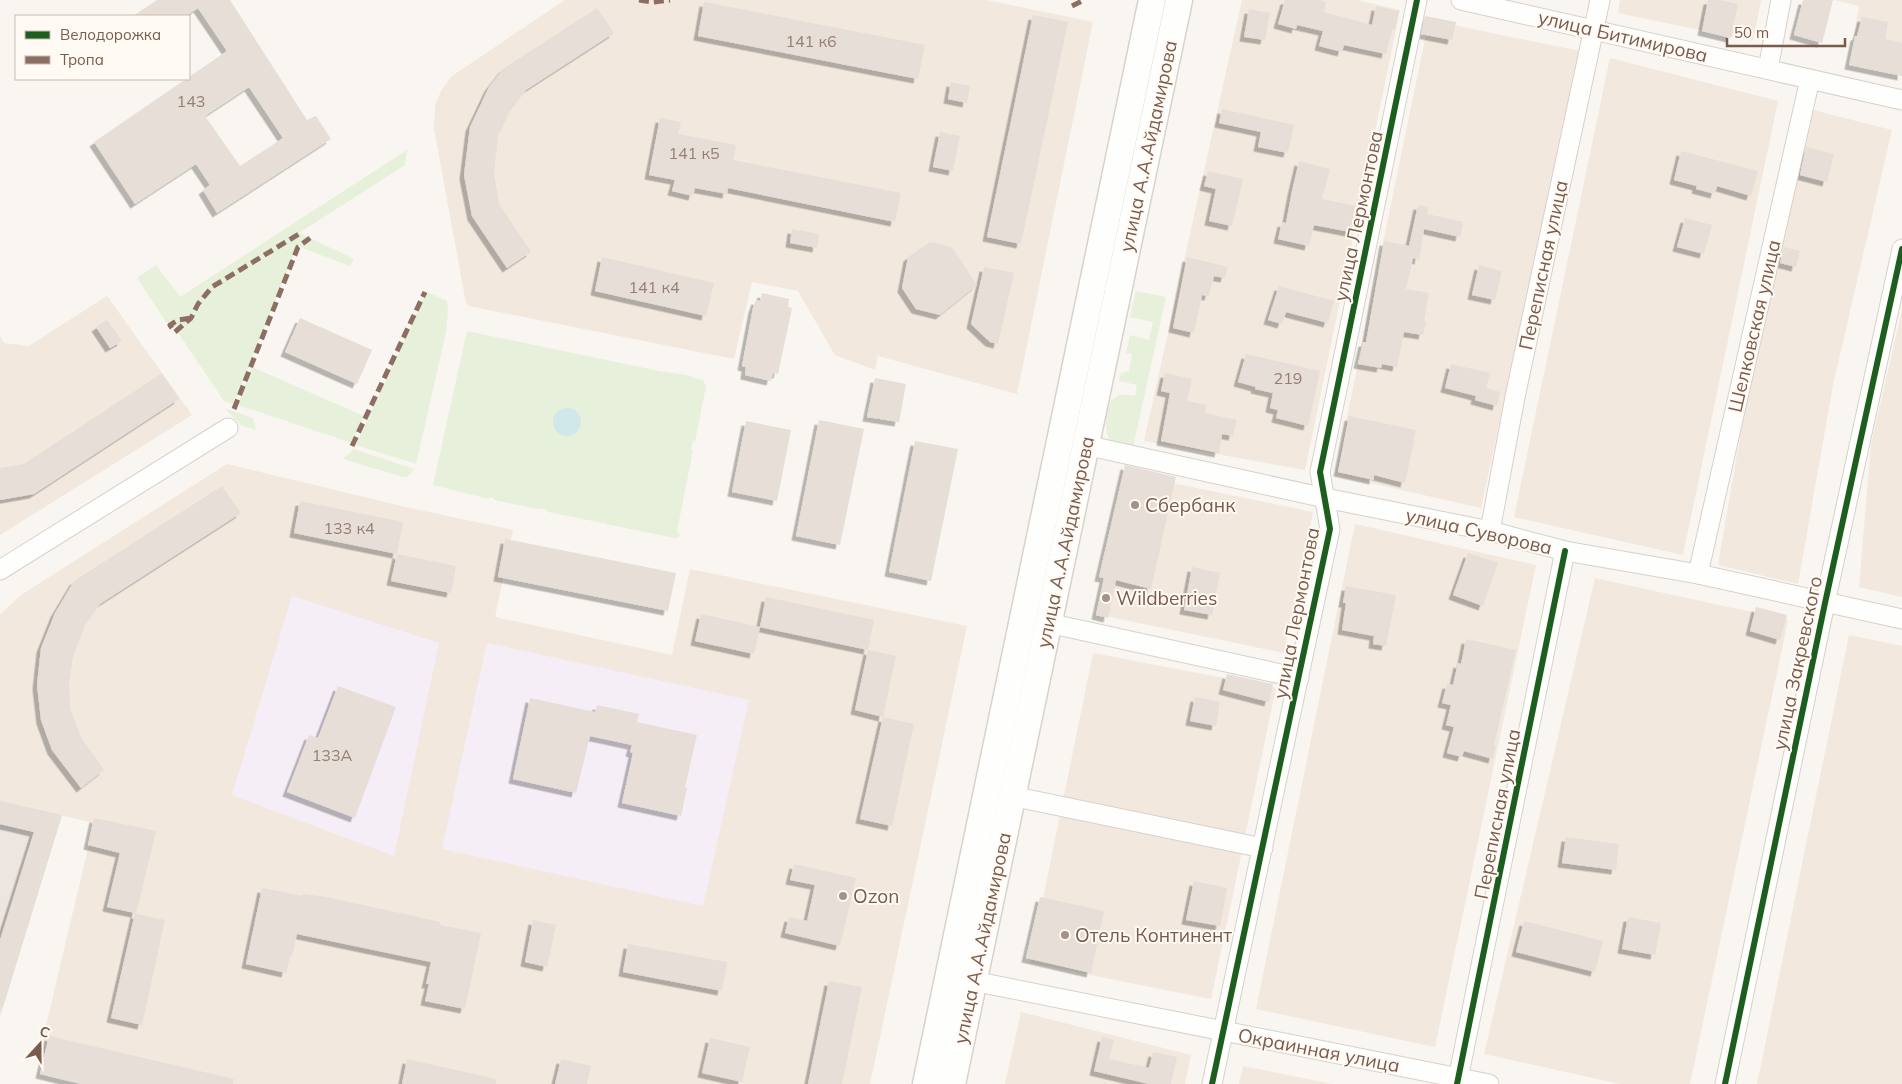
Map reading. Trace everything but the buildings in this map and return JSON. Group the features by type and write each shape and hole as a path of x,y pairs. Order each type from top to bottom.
{"main road":[{"name":"улица А.А.Айдамирова","path":"926,1084 1152,0"},
{"name":"улица А.А.Айдамирова","path":"952,1084 1179,0"}],"street":[{"name":"улица Лермонтова","path":"1212,1084 1330,529 1320,472 1418,0"},
{"name":"улица Битимирова","path":"1462,0 1902,100"},
{"name":"Переписная улица","path":"1490,531 1517,387 1600,0"},
{"path":"1768,69 1781,0"},
{"name":"Шелковская улица","path":"1698,574 1810,79"},
{"name":"улица Закревского","path":"1725,1084 1825,603 1902,249"},
{"path":"0,570 228,428"},
{"name":"улица Суворова","path":"1086,446 1325,498 1490,531 1565,551 1698,574 1825,603 1902,618"},
{"name":"Переписная улица","path":"1458,1080 1565,551"},
{"path":"1048,623 1299,678"},
{"path":"1011,796 1263,848"},
{"name":"Окраинная улица","path":"973,981 1458,1080 1489,1084"}],"shaded area":[{"path":"565,0 987,0 1093,22 1017,394 878,356 875,370 835,355 798,291 752,282 734,359 469,306 466,303 434,129 435,106 441,91 452,76"},
{"path":"1242,0 1357,0 1400,10 1305,470 1144,441"},
{"path":"1620,0 1761,0 1753,41 1618,13"},
{"path":"1834,0 1902,0 1902,76 1849,64 1859,6"},
{"path":"1429,20 1580,51 1481,508 1335,475"},
{"path":"1610,58 1778,101 1683,555 1514,517"},
{"path":"1813,110 1892,130 1833,385 1798,584 1718,565 1751,373 1779,245"},
{"path":"107,296 192,415 0,535 0,336 4,343 29,346"},
{"path":"1902,310 1902,597 1859,587 1871,444"},
{"path":"227,464 410,508 513,530 495,617 672,655 690,569 967,626 870,1084 130,1084 40,1051 94,823 0,801 0,615 21,595"},
{"path":"1134,475 1313,512 1284,653 1105,616"},
{"path":"1355,524 1536,565 1435,1047 1256,1009"},
{"path":"1595,578 1788,620 1690,1084 1620,1084 1484,1054"},
{"path":"292,596 439,643 394,856 232,795"},
{"path":"1849,635 1902,646 1902,1084 1757,1084"},
{"path":"487,643 749,700 703,906 442,849"},
{"path":"1093,653 1276,688 1211,999 1030,963"},
{"path":"0,801 62,815 0,1017"},
{"path":"1021,1012 1191,1055 1185,1084 1005,1084"},
{"path":"1243,1066 1332,1084 1239,1084"}],"green space":[{"path":"407,150 405,165 299,233 354,259 350,266 297,246 234,404 224,401 173,325 166,322 137,278 156,265 180,297"},
{"path":"1136,291 1166,297 1133,447 1111,442 1106,426 1111,400 1121,394 1135,396 1137,385 1119,381 1121,373 1129,371 1132,354 1126,353 1130,335 1149,340 1153,322 1130,317"},
{"path":"427,292 447,301 448,310 446,332 416,464 356,445"},
{"path":"467,331 659,371 692,376 703,380 706,386 695,442 693,440 691,450 693,450 677,531 680,535 679,537 675,538 548,512 547,510 494,500 494,498 489,497 489,499 433,485"},
{"path":"252,367 364,416 352,443 238,405"},
{"path":"224,408 253,418 256,430 242,426"},
{"path":"354,449 414,469 408,476 403,477 343,459"}],"water":[{"path":"567,408 577,412 581,422 577,432 567,436 557,432 553,422 557,412"}],"marked path":[{"path":"639,0 653,2 670,0"},
{"path":"1072,6 1084,0"},
{"path":"175,332 191,318 198,304 212,287 299,234"},
{"path":"234,409 298,247 310,238"},
{"path":"352,446 425,292"},
{"path":"172,328 170,325 178,320 191,318"}],"cycle path":[{"path":"1212,1084 1330,529 1320,472 1417,0"},
{"path":"1725,1084 1825,603 1902,249"},
{"path":"1457,1084 1565,551"}],"place":[{"name":"Сбербанк","path":"1135,505"},
{"name":"Wildberries","path":"1106,598"},
{"name":"Ozon","path":"843,896"},
{"name":"Отель Континент","path":"1065,935"}]}
